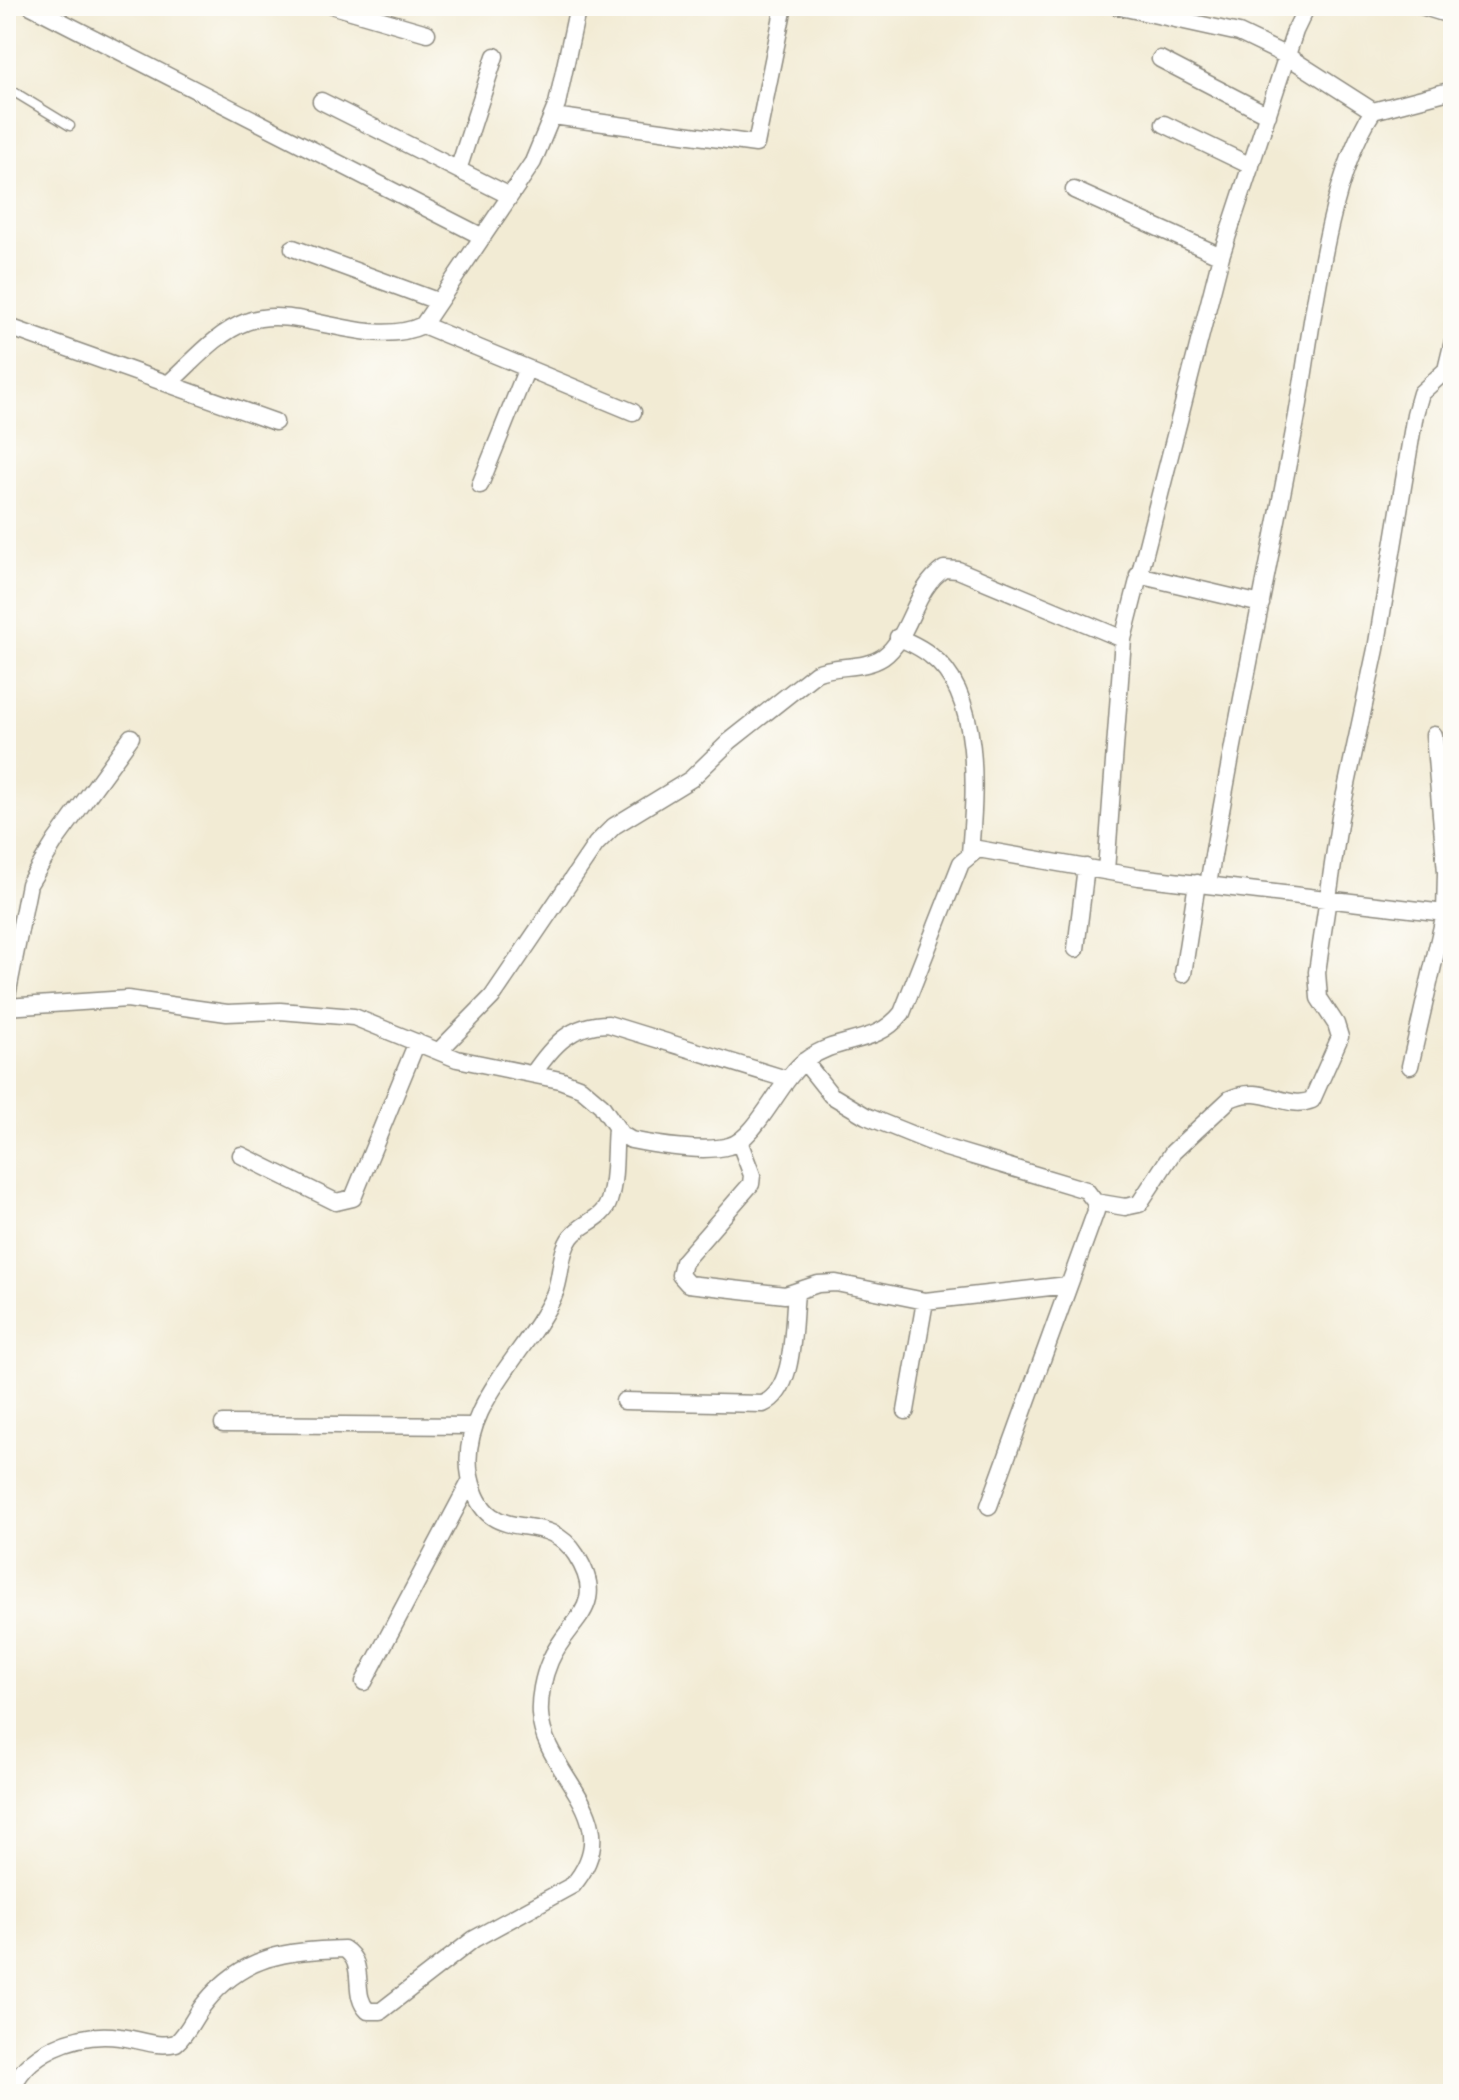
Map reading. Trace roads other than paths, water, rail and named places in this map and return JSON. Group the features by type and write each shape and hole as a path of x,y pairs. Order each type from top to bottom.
{"street":[{"path":"31,6 481,236"},
{"path":"334,6 427,33"},
{"path":"423,325 533,162 553,116 578,6"},
{"path":"553,116 756,144 784,6"},
{"path":"1116,6 1239,33 1287,56 1373,111"},
{"path":"1106,871 1123,639 1221,256 1287,56 1307,6"},
{"path":"1421,6 1453,16"},
{"path":"458,170 495,56"},
{"path":"1160,59 1268,115"},
{"path":"1183,974 1261,604 1338,200 1359,133 1373,111 1453,90"},
{"path":"321,101 510,196"},
{"path":"1164,124 1251,166"},
{"path":"1074,190 1221,256"},
{"path":"293,248 437,301"},
{"path":"168,384 231,328 259,318 393,335 423,325 633,412"},
{"path":"6,326 275,422"},
{"path":"1095,1202 1125,1207 1139,1204 1173,1152 1230,1099 1241,1093 1257,1092 1295,1102 1312,1100 1340,1037 1316,987 1326,897 1376,649 1418,401 1446,370 1453,341"},
{"path":"480,485 527,368"},
{"path":"439,1051 492,997 596,844 614,826 691,779 730,741 816,673 831,667 873,662 884,656 930,582 944,569 951,569 1123,639"},
{"path":"1138,575 1261,604"},
{"path":"898,637 932,655 947,675 965,712 974,775 970,853"},
{"path":"1410,1066 1449,913 1434,735"},
{"path":"6,1001 29,884 56,840 131,737"},
{"path":"6,1007 127,999 227,1013 280,1011 337,1014 369,1021 439,1051 503,1070 560,1080 592,1095 616,1128 631,1140 713,1148 739,1141 786,1079 804,1061 825,1047 878,1035 890,1029 902,1013 961,863 970,853 984,847 1106,871 1449,913"},
{"path":"1076,949 1086,867"},
{"path":"533,1074 562,1037 593,1024 608,1024 786,1079"},
{"path":"241,1155 336,1202 353,1198 417,1042"},
{"path":"804,1061 831,1095 866,1116 943,1147 1086,1190 1095,1202 1096,1211 989,1506"},
{"path":"10,2094 19,2071 49,2049 105,2037 166,2045 176,2043 205,2002 242,1967 265,1957 344,1949 351,1953 357,1967 362,2005 368,2011 381,2011 474,1939 573,1885 583,1873 591,1828 584,1802 547,1742 540,1718 540,1697 550,1660 587,1609 588,1583 577,1556 554,1532 539,1527 500,1523 478,1500 467,1457 473,1426 553,1296 571,1238 600,1215 609,1202 616,1128"},
{"path":"739,1141 752,1175 751,1184 680,1268 680,1275 688,1284 796,1294 818,1284 836,1283 925,1301 1068,1285"},
{"path":"624,1401 763,1404 775,1398 782,1390 786,1373 796,1294"},
{"path":"906,1411 925,1301"},
{"path":"223,1424 473,1426"},
{"path":"364,1682 471,1480"}],"lane":[{"path":"6,87 70,126"}]}
